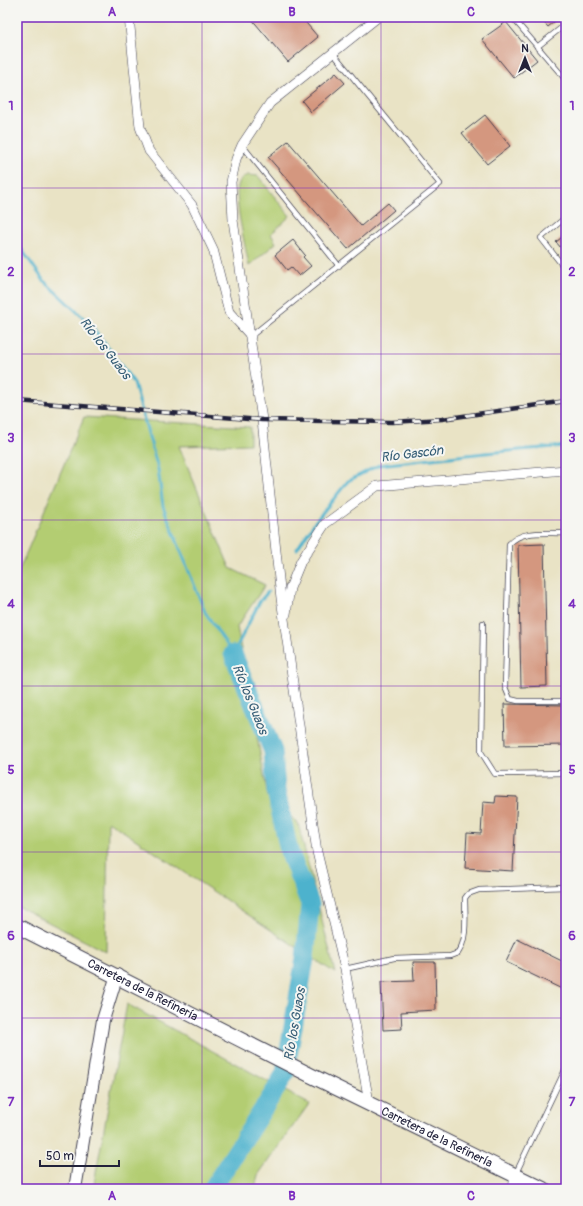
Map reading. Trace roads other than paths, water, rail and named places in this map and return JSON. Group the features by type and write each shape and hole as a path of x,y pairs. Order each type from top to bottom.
{"main road":[{"name":"Carretera de la Refinería","path":"17,926 117,975 310,1075 368,1102 543,1189"}],"street":[{"path":"129,17 140,127 149,151 192,205 213,249 229,312 251,336"},
{"path":"368,1102 345,969 317,852 285,623 251,336 233,220 231,182 236,160 242,145 270,103 378,17"},
{"path":"285,623 290,588 301,561 325,524 377,486 566,470"},
{"path":"75,1189 103,1020 117,975"},
{"path":"513,1189 515,1175"}],"lane":[{"path":"512,17 566,80"},
{"path":"537,47 566,24"},
{"path":"251,336 440,184 333,53"},
{"path":"242,145 339,266"},
{"path":"566,217 541,238 566,270"},
{"path":"566,533 528,534 518,536 509,544 505,687 510,699 518,701 566,701"},
{"path":"483,623 481,752 495,774 566,773"},
{"path":"345,969 394,958 450,956 458,954 462,948 465,898 468,894 479,890 566,887"},
{"path":"515,1175 564,1076 566,1068"}],"waterway":[{"name":"Río los Guaos","path":"17,243 44,281 90,324 134,383 158,469 163,506 205,612 233,654 260,601 268,592"},
{"name":"Río Gascón","path":"297,549 315,522 348,481 379,465 485,453 566,446"},
{"name":"Río los Guaos","path":"212,1189 285,1073 305,958 310,904 289,851 276,791 273,751 233,654"}],"railway":[{"path":"17,401 262,420 392,422 442,419 566,401"}]}
